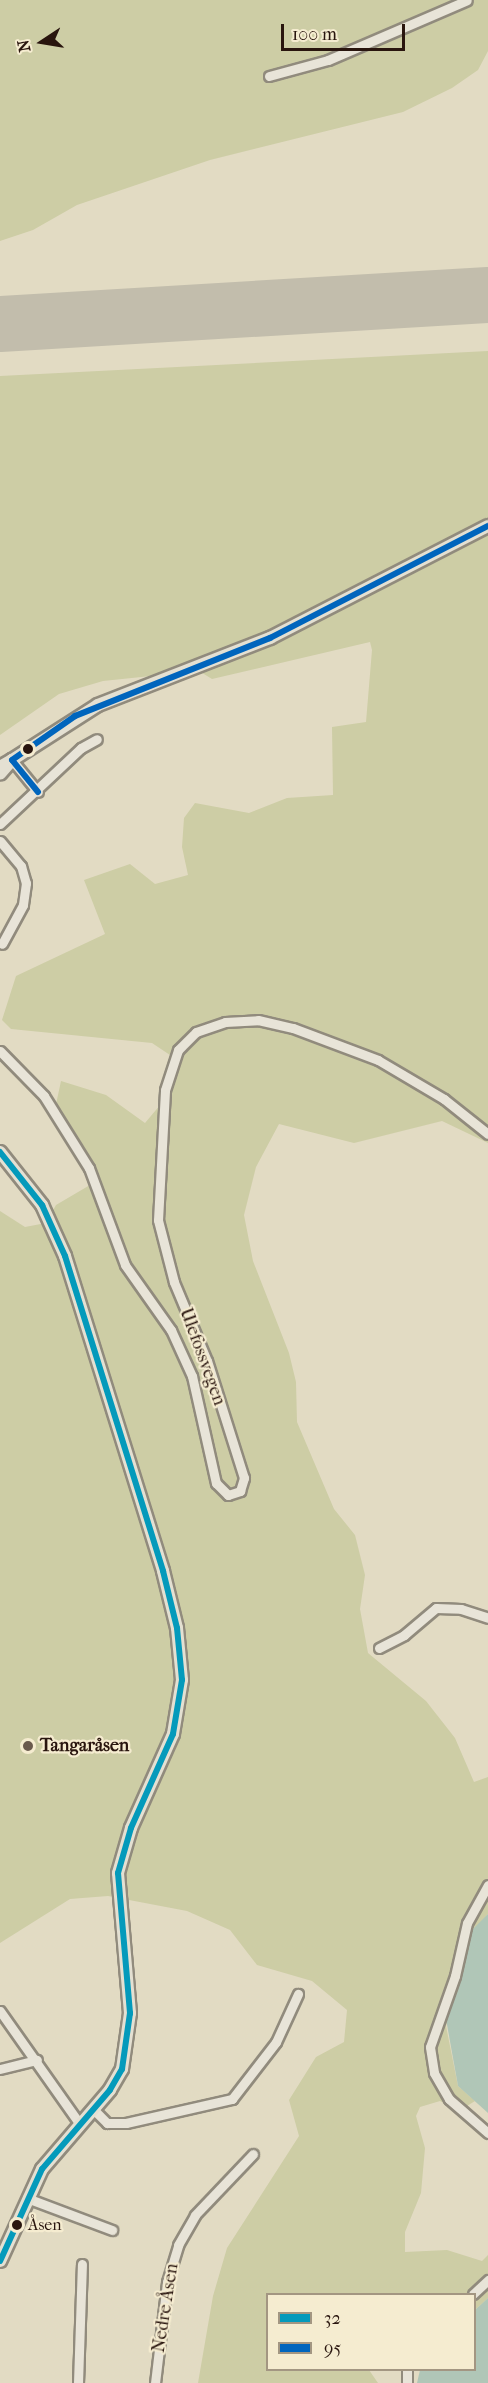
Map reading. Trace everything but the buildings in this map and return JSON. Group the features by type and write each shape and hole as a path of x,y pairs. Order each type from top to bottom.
{"main road":[{"path":"0,766 98,705 270,638 488,526"},
{"path":"0,774 12,760"},
{"path":"0,1152 42,1205 65,1256 163,1570 181,1652 180,1700 173,1734 131,1828 118,1873 130,2013 128,2049 117,2080 50,2158 27,2198 0,2261"}],"street":[{"path":"269,76 328,60 467,0"},
{"path":"0,824 38,792 81,748 97,739"},
{"path":"12,760 38,792"},
{"path":"0,841 21,866 26,883 23,905 2,944"},
{"name":"Ulefossvegen","path":"0,1051 44,1096 89,1168 125,1265 171,1330 192,1376 216,1483 228,1495 240,1491 244,1478 210,1370 174,1282 158,1220 165,1090 178,1050 196,1032 225,1022 258,1020 293,1028 378,1060 422,1085 488,1134"},
{"path":"379,1648 404,1635 436,1608 473,1611 488,1618"},
{"path":"488,1885 467,1923 455,1977 430,2047 434,2073 449,2099 488,2133"},
{"path":"93,2109 106,2123 126,2123 232,2099 276,2042 298,1994"},
{"path":"0,2011 38,2060 79,2123"},
{"path":"0,2069 38,2060"},
{"name":"Nedre Åsen","path":"155,2383 167,2282 178,2245 195,2215 253,2154"},
{"path":"27,2198 112,2230"},
{"path":"78,2383 82,2264"},
{"path":"475,2293 488,2280"}],"green space":[{"path":"0,0 488,0 488,51 478,70 452,88 403,112 210,160 77,205 33,230 0,241"},
{"path":"488,351 488,1143 442,1121 354,1143 279,1124 256,1167 244,1215 253,1261 289,1353 296,1382 297,1422 334,1509 355,1535 365,1575 360,1609 368,1653 426,1701 455,1738 474,1782 488,1777 488,1914 468,1940 446,2026 458,2086 475,2101 459,2111 440,2101 420,2107 416,2116 425,2148 421,2193 405,2232 405,2252 447,2250 482,2261 488,2255 488,2298 476,2309 476,2293 266,2293 266,2371 370,2371 378,2383 198,2383 213,2296 227,2248 299,2136 289,2100 316,2057 344,2042 347,2010 312,1981 257,1965 230,1930 187,1911 108,1896 70,1899 0,1943 0,1211 25,1227 46,1223 56,1205 90,1185 85,1162 55,1109 61,1081 106,1095 145,1123 161,1104 173,1057 152,1043 11,1029 2,1020 16,976 105,934 84,880 130,864 155,884 188,875 182,847 184,818 195,803 249,813 287,798 333,795 332,727 366,722 372,650 370,642 212,679 199,671 103,681 59,694 0,735 0,376"}],"shaded area":[{"path":"488,1914 488,2113 458,2086 446,2019 471,1931"},
{"path":"488,2298 488,2383 417,2383 420,2371 476,2371 476,2309"}],"runway":[{"path":"0,324 488,295"}],"transit line":[{"name":"95","path":"38,792 12,760 75,716 270,638 488,526"},
{"name":"32","path":"0,1152 42,1205 65,1256 163,1571 177,1628 182,1680 173,1734 131,1828 118,1873 130,2013 122,2069 110,2090 42,2169 0,2261"}],"place":[{"name":"Tangaråsen","path":"28,1746"},
{"name":"Åsen","path":"17,2225"}]}
